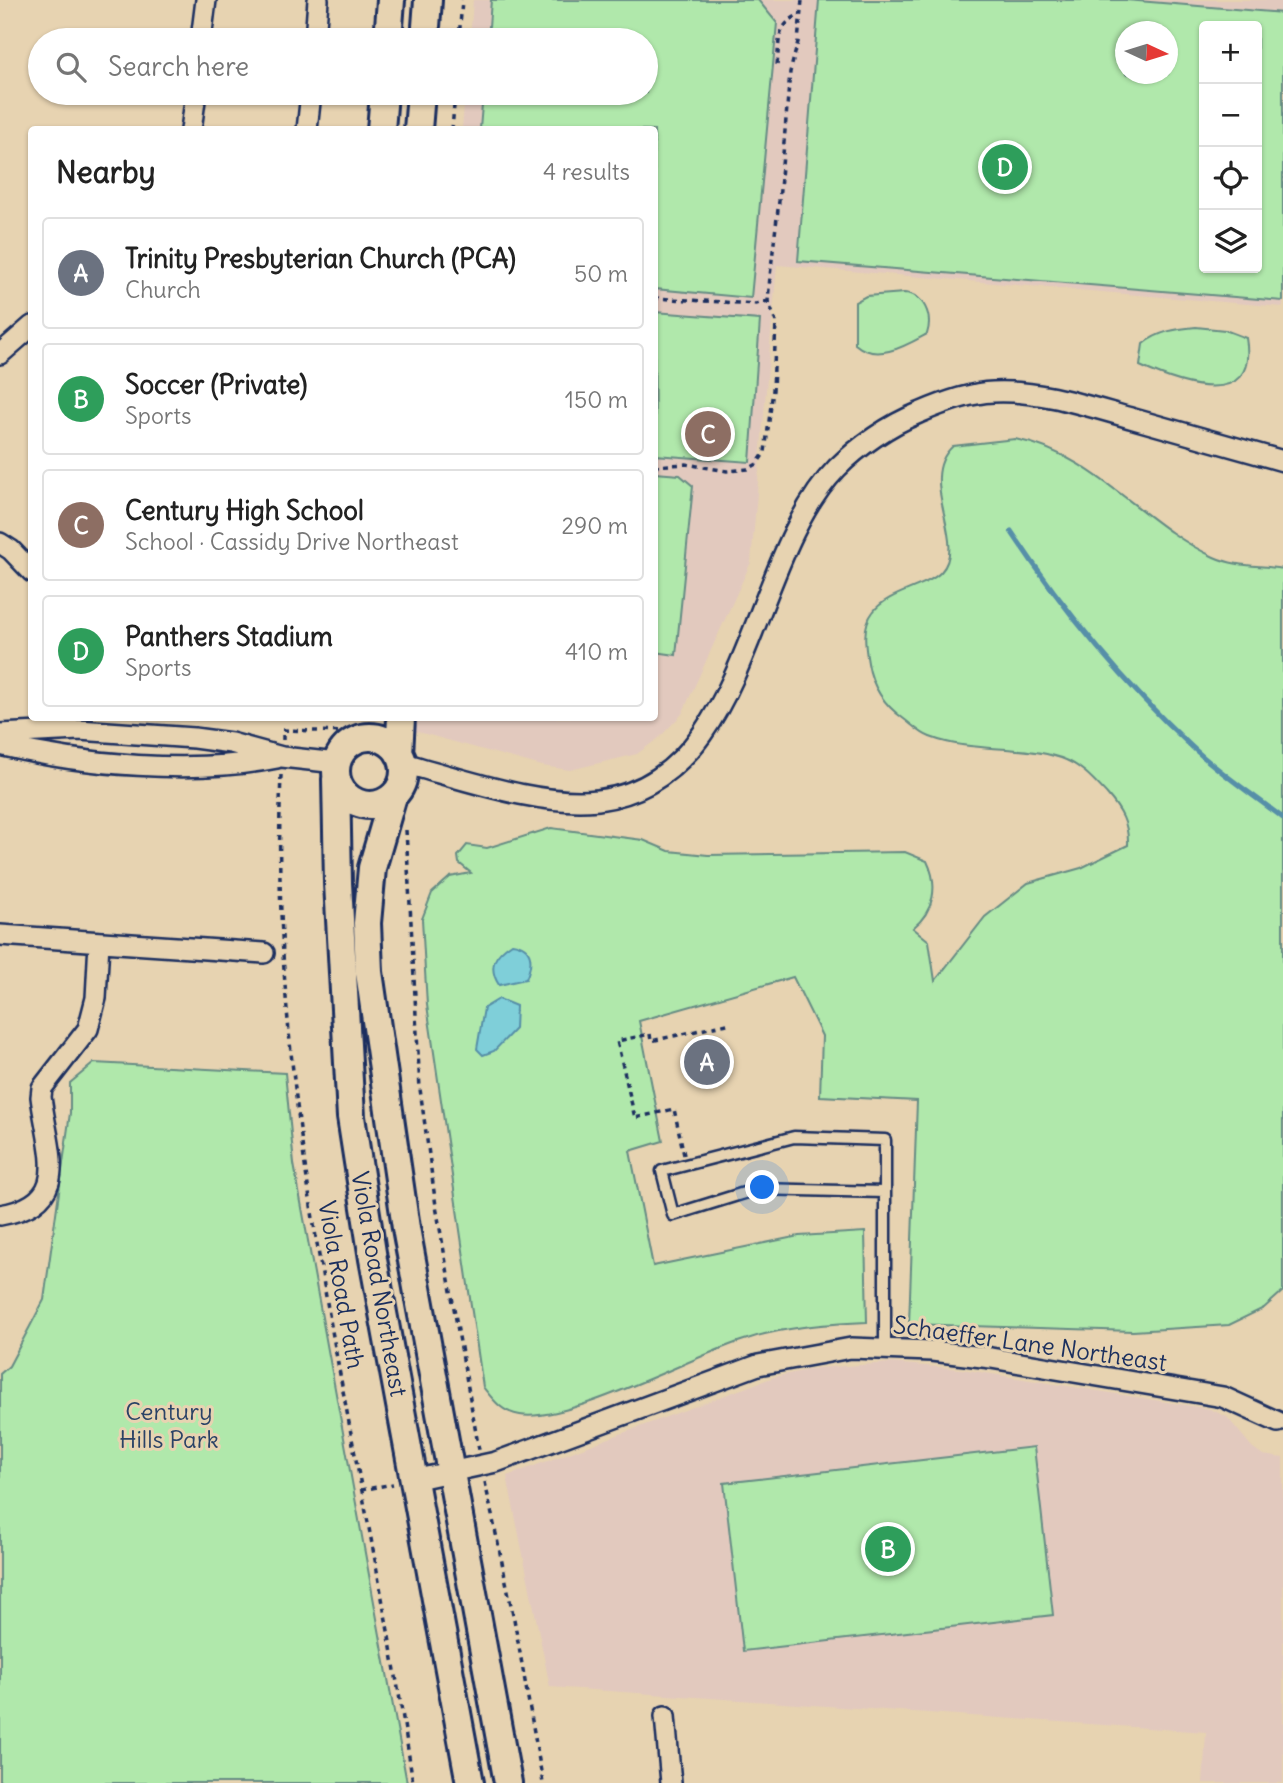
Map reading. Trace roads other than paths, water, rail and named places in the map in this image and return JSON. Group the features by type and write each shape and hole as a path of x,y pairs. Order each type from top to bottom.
{"main road":[{"path":"389,28 391,0"},
{"path":"426,28 428,0"},
{"path":"381,126 383,105"},
{"path":"418,126 420,105"},
{"path":"359,729 385,740 401,743 402,782 393,796 383,803 364,805 346,796 337,771 341,751 359,729"},
{"name":"Viola Road Northeast","path":"337,771 338,883 351,1117 413,1480 470,1783"},
{"name":"Viola Road Northeast","path":"393,796 372,868 367,923 369,971 406,1228 508,1783"}],"street":[{"path":"202,28 206,0"},
{"path":"316,28 318,0"},
{"path":"192,126 194,105"},
{"path":"307,126 309,105"},
{"path":"0,354 28,330"},
{"path":"401,743 544,799 573,802 628,793 667,773 685,759 713,718 800,523 835,470 904,419 932,407 989,392 1044,395 1283,461"},
{"path":"0,543 28,568"},
{"path":"0,734 79,730 231,743 337,771"},
{"path":"0,745 86,759 193,767 226,766 282,757"},
{"path":"0,934 264,953"},
{"path":"0,1215 31,1207 48,1191 51,1169 42,1088 88,1029 96,998 99,942"},
{"name":"Schaeffer Lane Northeast","path":"413,1480 482,1466 758,1365 851,1348 885,1348 991,1358 1223,1396 1278,1422"},
{"path":"665,1716 671,1783"}],"lane":[{"path":"884,1192 757,1189 673,1214 662,1171 794,1137 885,1140 885,1348"}],"water":[{"path":"512,943 528,951 528,973 526,979 499,985 493,966 497,956"},
{"path":"499,999 516,1006 515,1029 494,1051 483,1055 477,1049 484,1008"}],"waterway":[{"path":"1011,531 1072,616 1140,696 1201,755 1283,818"}],"place":[{"name":"Panthers Stadium","path":"1005,167"},
{"name":"Century High School","path":"708,434"},
{"name":"Trinity Presbyterian Church (PCA)","path":"707,1062"},
{"name":"Soccer (Private)","path":"888,1549"}],"park label":[{"name":"Century Hills Park","path":"169,1426"}]}
